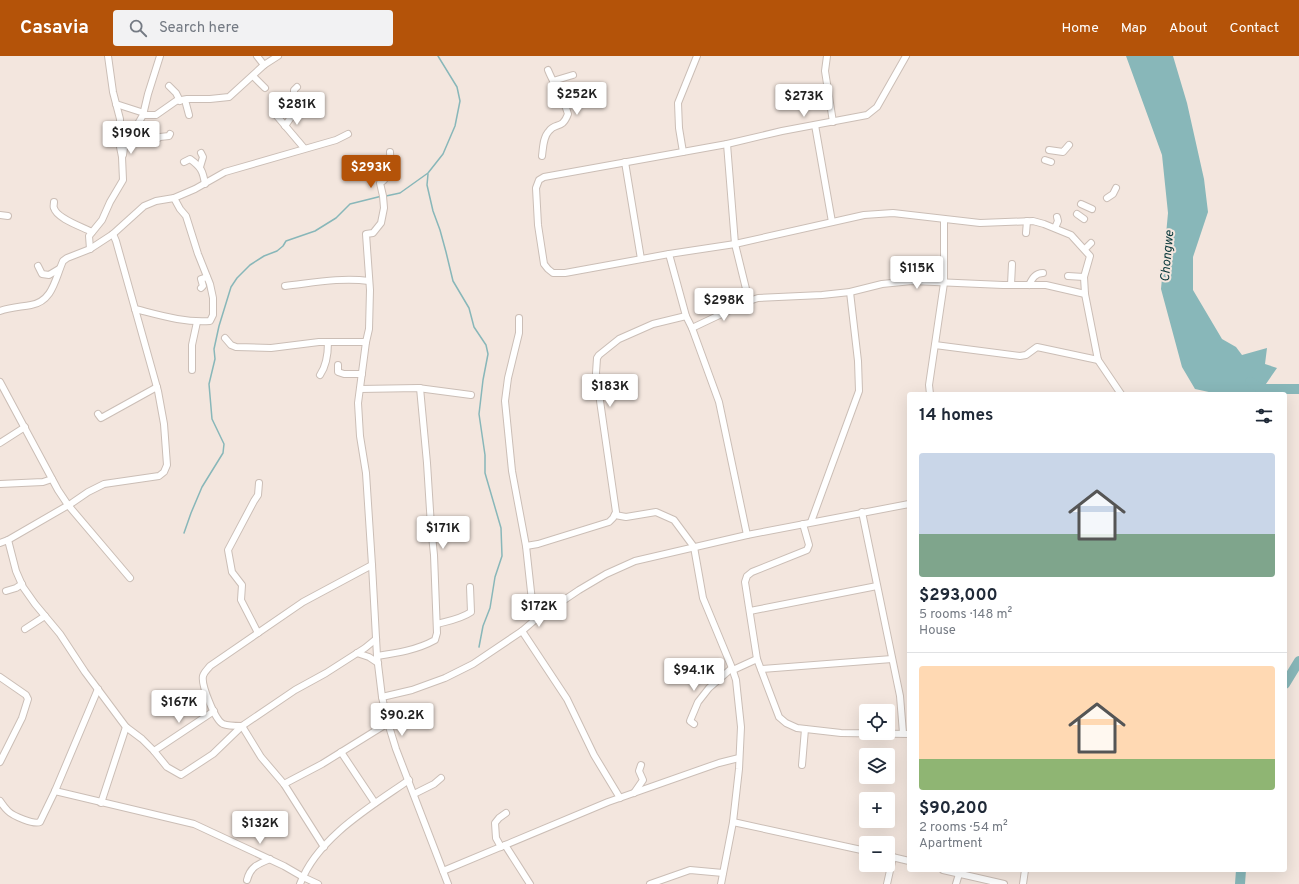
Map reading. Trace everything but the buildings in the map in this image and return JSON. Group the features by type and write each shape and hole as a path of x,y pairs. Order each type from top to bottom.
{"street":[{"path":"90,249 89,236 102,220 110,202 123,180 120,147 120,119 108,56"},
{"path":"122,157 124,148 143,114 160,56"},
{"path":"257,56 265,65"},
{"path":"265,65 272,56"},
{"path":"116,104 143,114 156,115 176,101 229,97 265,65 278,56"},
{"path":"683,152 679,128 678,103 697,56"},
{"path":"827,56 826,71 833,122"},
{"path":"906,56 877,107 867,115 782,131 727,144 551,175 539,180 536,188 537,207 544,264 553,273 565,273 734,244 864,215 893,213 980,223 1033,221 1071,235 1090,256 1084,277 1085,294 1098,360 1120,392"},
{"path":"542,156 546,134 550,129 563,124 568,114 548,70"},
{"path":"553,81 573,74"},
{"path":"253,76 265,88"},
{"path":"169,86 182,100 189,116"},
{"path":"285,126 296,110 294,90 297,88"},
{"path":"276,115 304,148"},
{"path":"815,125 832,222"},
{"path":"136,126 151,138 158,140 160,137 169,136 170,134"},
{"path":"0,311 8,308 42,302 47,298 63,261 90,249 113,234 144,206 156,201 174,198 205,184 232,169 276,158 304,148 336,140 348,134"},
{"path":"727,144 734,244 749,301"},
{"path":"1049,150 1063,152 1069,145"},
{"path":"390,152 390,172 380,183 384,204 381,223 373,233 366,234 370,290 369,329 358,403 360,436 366,473 377,656 382,697 396,750 409,780 448,884"},
{"path":"200,167 203,157 201,153"},
{"path":"184,162 190,159 200,167 205,184"},
{"path":"625,162 641,259"},
{"path":"1099,198 1108,199 1116,188"},
{"path":"135,309 197,322 210,321 212,315 213,298 207,276 186,216 174,198"},
{"path":"54,202 56,212 64,219 92,232"},
{"path":"1080,204 1092,209"},
{"path":"1077,214 1084,219"},
{"path":"0,215 8,216"},
{"path":"1054,228 1058,221 1057,217"},
{"path":"930,392 929,385 944,283 944,219"},
{"path":"1026,233 1027,221"},
{"path":"0,543 8,540 104,484 160,476 164,472 167,465 164,424 157,387 113,234"},
{"path":"1085,249 1091,243"},
{"path":"669,254 686,316 692,328 719,402 747,535"},
{"path":"1011,285 1012,264"},
{"path":"38,266 42,274 49,275 59,270"},
{"path":"1029,285 1033,277 1039,273 1043,273"},
{"path":"201,288 203,286 201,278 207,276"},
{"path":"1068,276 1084,277"},
{"path":"285,286 358,279 369,281"},
{"path":"692,328 758,298 850,292 882,284 912,281 1046,285 1085,294"},
{"path":"811,522 859,391 858,361 850,292"},
{"path":"526,546 538,544 609,522 615,515 616,512 596,373 597,358 619,339 653,324 686,316"},
{"path":"519,318 519,333 508,378 505,401 512,471 526,546 533,610 536,620"},
{"path":"192,370 192,345 197,322"},
{"path":"225,338 236,348 271,348 328,342 366,342"},
{"path":"320,374 324,370 328,354 328,342"},
{"path":"935,345 1020,356 1026,355 1037,347 1098,360"},
{"path":"338,365 338,372 344,374 362,374"},
{"path":"0,382 52,479 68,505 130,578"},
{"path":"98,414 101,418 157,387"},
{"path":"360,389 420,388 471,395"},
{"path":"377,656 426,645 435,640 437,633 434,555 430,526 427,463 420,388"},
{"path":"0,443 25,427"},
{"path":"0,484 43,482 52,479"},
{"path":"258,633 241,600 242,585 232,572 228,550 258,495 259,483"},
{"path":"382,697 412,690 445,678 473,664 579,590 606,574 635,561 747,535 907,504"},
{"path":"615,515 626,517 656,512 674,520 694,547 703,598 736,680 741,727 739,758 733,822 721,884"},
{"path":"803,524 809,545 807,550 756,569 747,576 745,582 758,660 779,717 786,723 796,728 841,733 906,733 900,696 862,512"},
{"path":"8,540 16,571 22,584 35,604 60,634 85,672 126,727 142,739 167,767 181,775 213,754 242,726 290,693 326,673 376,639"},
{"path":"242,726 223,724 218,719 202,683 203,674 210,666 303,602 372,565"},
{"path":"6,591 16,588 22,584"},
{"path":"750,611 877,586"},
{"path":"437,624 457,619 471,612 470,587"},
{"path":"25,628 45,616"},
{"path":"522,631 567,699 594,755 620,798"},
{"path":"357,653 369,657 378,663"},
{"path":"761,669 892,659"},
{"path":"694,724 690,721 698,702 709,688 732,669 758,660"},
{"path":"0,677 26,695 28,699 22,718 0,762"},
{"path":"0,801 12,814 37,824 43,819 98,689"},
{"path":"154,751 214,711"},
{"path":"284,784 322,764 388,723"},
{"path":"242,726 262,757 284,784 324,847"},
{"path":"101,803 126,727"},
{"path":"802,765 806,729"},
{"path":"341,752 375,803"},
{"path":"443,871 620,798 719,763 739,758"},
{"path":"634,793 642,780 639,771 641,765"},
{"path":"414,794 434,784 441,778"},
{"path":"300,884 303,877 324,847 346,825 409,780"},
{"path":"56,791 101,803 194,824 284,866 318,884"},
{"path":"506,813 495,823 496,838 530,884"},
{"path":"733,822 859,849"},
{"path":"895,858 907,861"},
{"path":"247,880 251,869 256,865 270,860"},
{"path":"650,884 690,870 723,873"},
{"path":"886,884 888,872"},
{"path":"951,872 1004,884"},
{"path":"1023,884 1025,872"},
{"path":"956,884 959,874"}],"water":[{"path":"1126,56 1173,56 1187,103 1204,179 1208,212 1193,257 1193,290 1222,339 1236,347 1242,355 1267,348 1265,364 1277,368 1260,392 1209,392 1195,389 1182,367 1161,289 1168,213 1162,155"}],"waterway":[{"path":"386,196 400,193 428,173 443,154 455,126 460,101 457,87 438,56"},
{"path":"428,174 427,185 433,211 440,230 453,281 469,308 474,327 486,345 488,354 479,414 485,455 485,473 501,528 502,556 495,577 490,608 483,626 479,647"},
{"path":"184,533 202,487 223,453 224,444 212,419 209,384 215,359 214,349 219,326 231,287 237,278 250,265 264,256 277,251 286,241 315,231 336,218 350,204 382,196"},
{"name":"Chongwe","path":"1250,382 1262,389 1299,389"},
{"name":"Chongwe","path":"1287,681 1299,661"},
{"name":"Chongwe","path":"1240,884 1241,872"}]}
